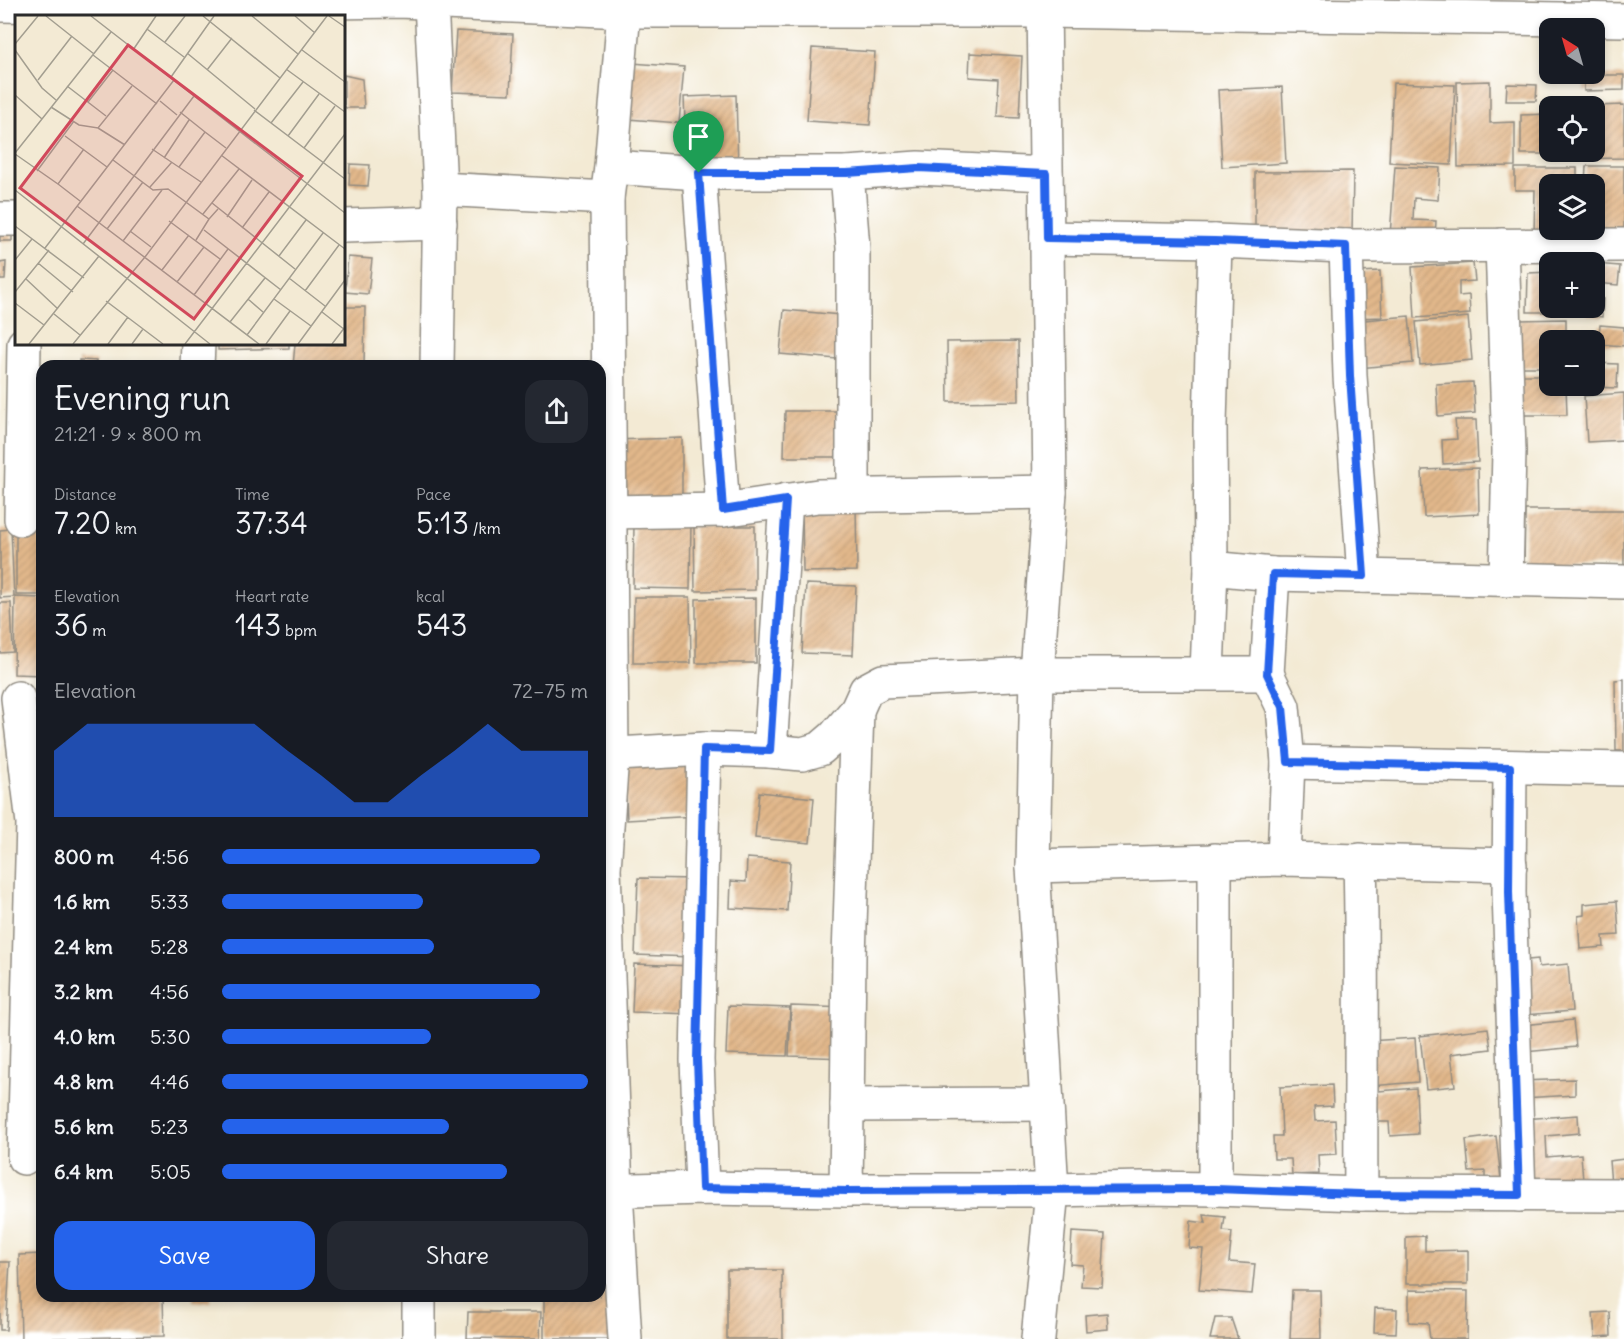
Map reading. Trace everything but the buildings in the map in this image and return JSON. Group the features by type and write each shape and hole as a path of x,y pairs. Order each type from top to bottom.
{"street":[{"path":"0,5 399,0 624,11 1044,5 1624,20"},
{"path":"431,3 440,189 437,360"},
{"path":"1038,1339 1052,1190 1033,866 1037,674 1050,492 1044,5"},
{"path":"624,11 609,183 610,539 606,754 704,749 802,754 820,749 834,737 857,710 866,690 883,681 1037,674 1267,674"},
{"path":"440,189 609,183 699,173 847,173 918,168 1046,174"},
{"path":"699,173 723,510"},
{"path":"847,173 853,248 853,495"},
{"path":"345,226 440,223"},
{"path":"1047,238 1346,246 1624,245"},
{"path":"1207,673 1211,568 1210,425 1215,241"},
{"path":"1502,245 1509,452 1506,580"},
{"path":"1346,246 1350,376 1364,576"},
{"path":"21,520 24,345"},
{"path":"197,360 198,345"},
{"path":"609,512 723,510 818,496 1050,492"},
{"path":"770,751 786,500"},
{"path":"1211,568 1273,574 1624,582"},
{"path":"1273,574 1267,674 1283,707 1288,762 1284,859"},
{"path":"20,698 36,809"},
{"path":"846,1191 849,957 857,710"},
{"path":"702,1188 697,1060 704,749"},
{"path":"1288,762 1624,770"},
{"path":"1510,767 1509,892 1519,1195"},
{"path":"1033,866 1284,859 1510,865"},
{"path":"1215,860 1215,1189"},
{"path":"1360,860 1361,1194"},
{"path":"22,1158 36,865"},
{"path":"606,1030 608,1192 625,1339"},
{"path":"847,1105 1046,1104"},
{"path":"608,1192 702,1188 846,1191 1143,1188 1361,1194 1624,1195"},
{"path":"419,1302 419,1339"}],"route":[{"path":"918,168 1046,174 1047,238 1346,246 1350,376 1364,576 1273,574 1267,674 1283,707 1288,762 1510,767 1509,892 1519,1195 1361,1194 1143,1188 846,1191 702,1188 697,1060 704,749 770,751 786,500 723,510 699,173 847,173 918,168"}]}
